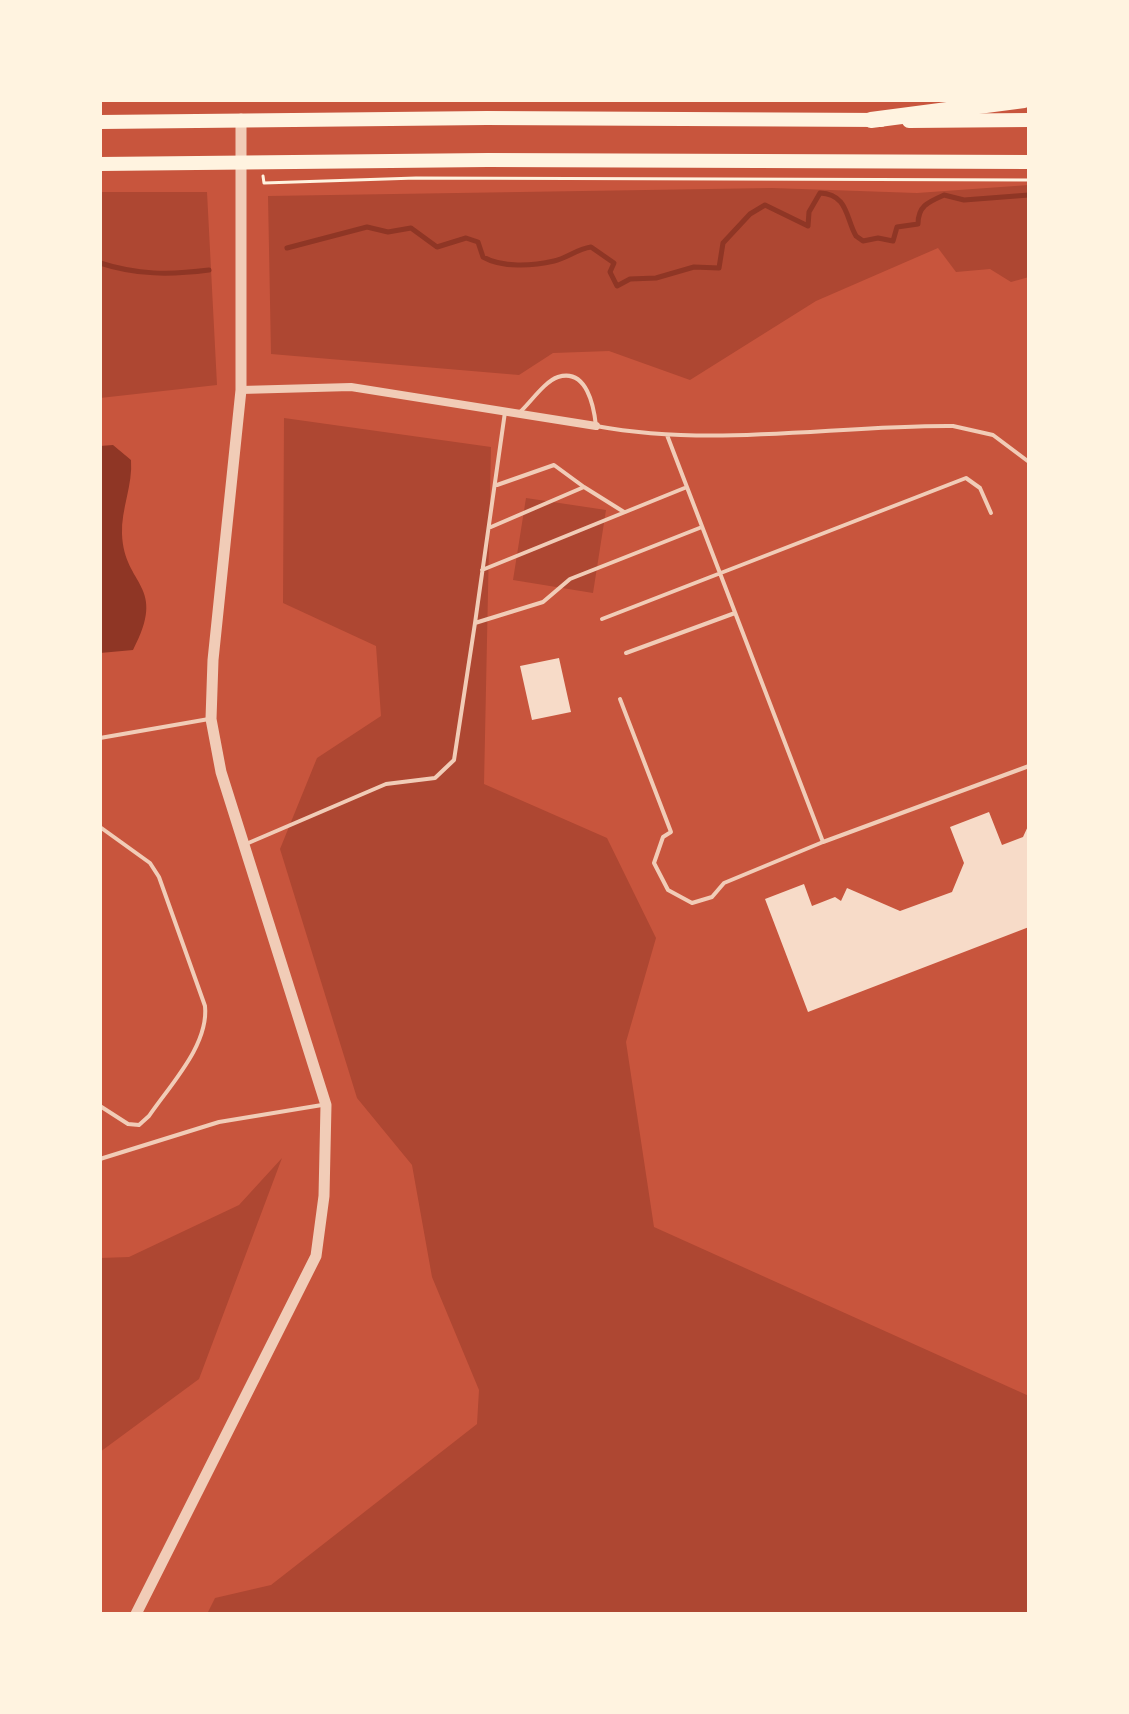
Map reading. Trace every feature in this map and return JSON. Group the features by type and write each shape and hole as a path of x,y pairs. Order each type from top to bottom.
{"highway":[{"path":"871,120 1024,100"}],"main road":[{"path":"100,122 241,119 1029,120"},
{"path":"100,164 241,161 1029,162"}],"street":[{"path":"136,1614 316,1256 324,1196 326,1105 221,772 211,719 213,660 241,390 241,119"},
{"path":"241,390 351,387 596,426"}],"lane":[{"path":"518,414 549,383 559,377 572,377 586,387 594,402 596,426 667,435 953,426 993,435 1029,462"},
{"path":"244,845 386,784 435,778 454,760 491,527 505,411"},
{"path":"667,435 823,842"},
{"path":"496,486 554,465 624,512"},
{"path":"602,619 719,571 966,478 980,488 991,513"},
{"path":"491,527 584,487"},
{"path":"482,570 687,487"},
{"path":"475,623 543,602 570,579 702,527"},
{"path":"626,653 735,613"},
{"path":"620,699 671,832 663,837 654,863 668,890 692,903 712,897 724,883 823,842 1029,766"},
{"path":"100,738 211,719"},
{"path":"100,827 150,863 159,877 205,1006 207,1020 200,1038 149,1116 139,1125 128,1124 100,1106"},
{"path":"100,1159 219,1122 326,1105"}],"shaded area":[{"path":"1029,185 1029,277 1011,282 990,269 956,272 938,248 816,301 690,380 609,351 553,353 519,375 271,354 268,196 772,188 917,193"},
{"path":"100,192 207,192 217,385 100,398"},
{"path":"284,418 491,447 484,784 607,838 656,938 626,1042 654,1227 1029,1396 1029,1614 207,1614 215,1598 271,1585 477,1424 479,1390 432,1277 412,1165 357,1098 280,849 317,758 381,716 376,646 283,603"},
{"path":"113,445 131,460 122,534 124,551 141,587 146,611 143,628 133,650 100,653 100,446"},
{"path":"526,498 606,510 593,593 513,580"},
{"path":"282,1158 199,1379 100,1452 100,1258 129,1257 239,1205"}],"building":[{"path":"559,658 571,712 532,720 520,666"},
{"path":"989,812 1002,845 1023,837 1029,824 1029,927 808,1012 765,899 804,884 812,906 835,897 841,901 847,888 900,911 952,892 964,863 950,827"}],"waterway":[{"path":"287,248 367,227 388,232 411,228 437,247 466,238 478,242 483,257 508,264 554,261 591,247 614,263 610,272 617,286 630,279 656,278 694,267 719,268 723,243 750,214 765,205 808,226 809,212 820,193 829,194 845,208 856,236 863,241 878,238 893,241 897,227 918,224 925,205 944,195 964,200 1029,195"},
{"path":"100,263 154,273 209,270"}]}
